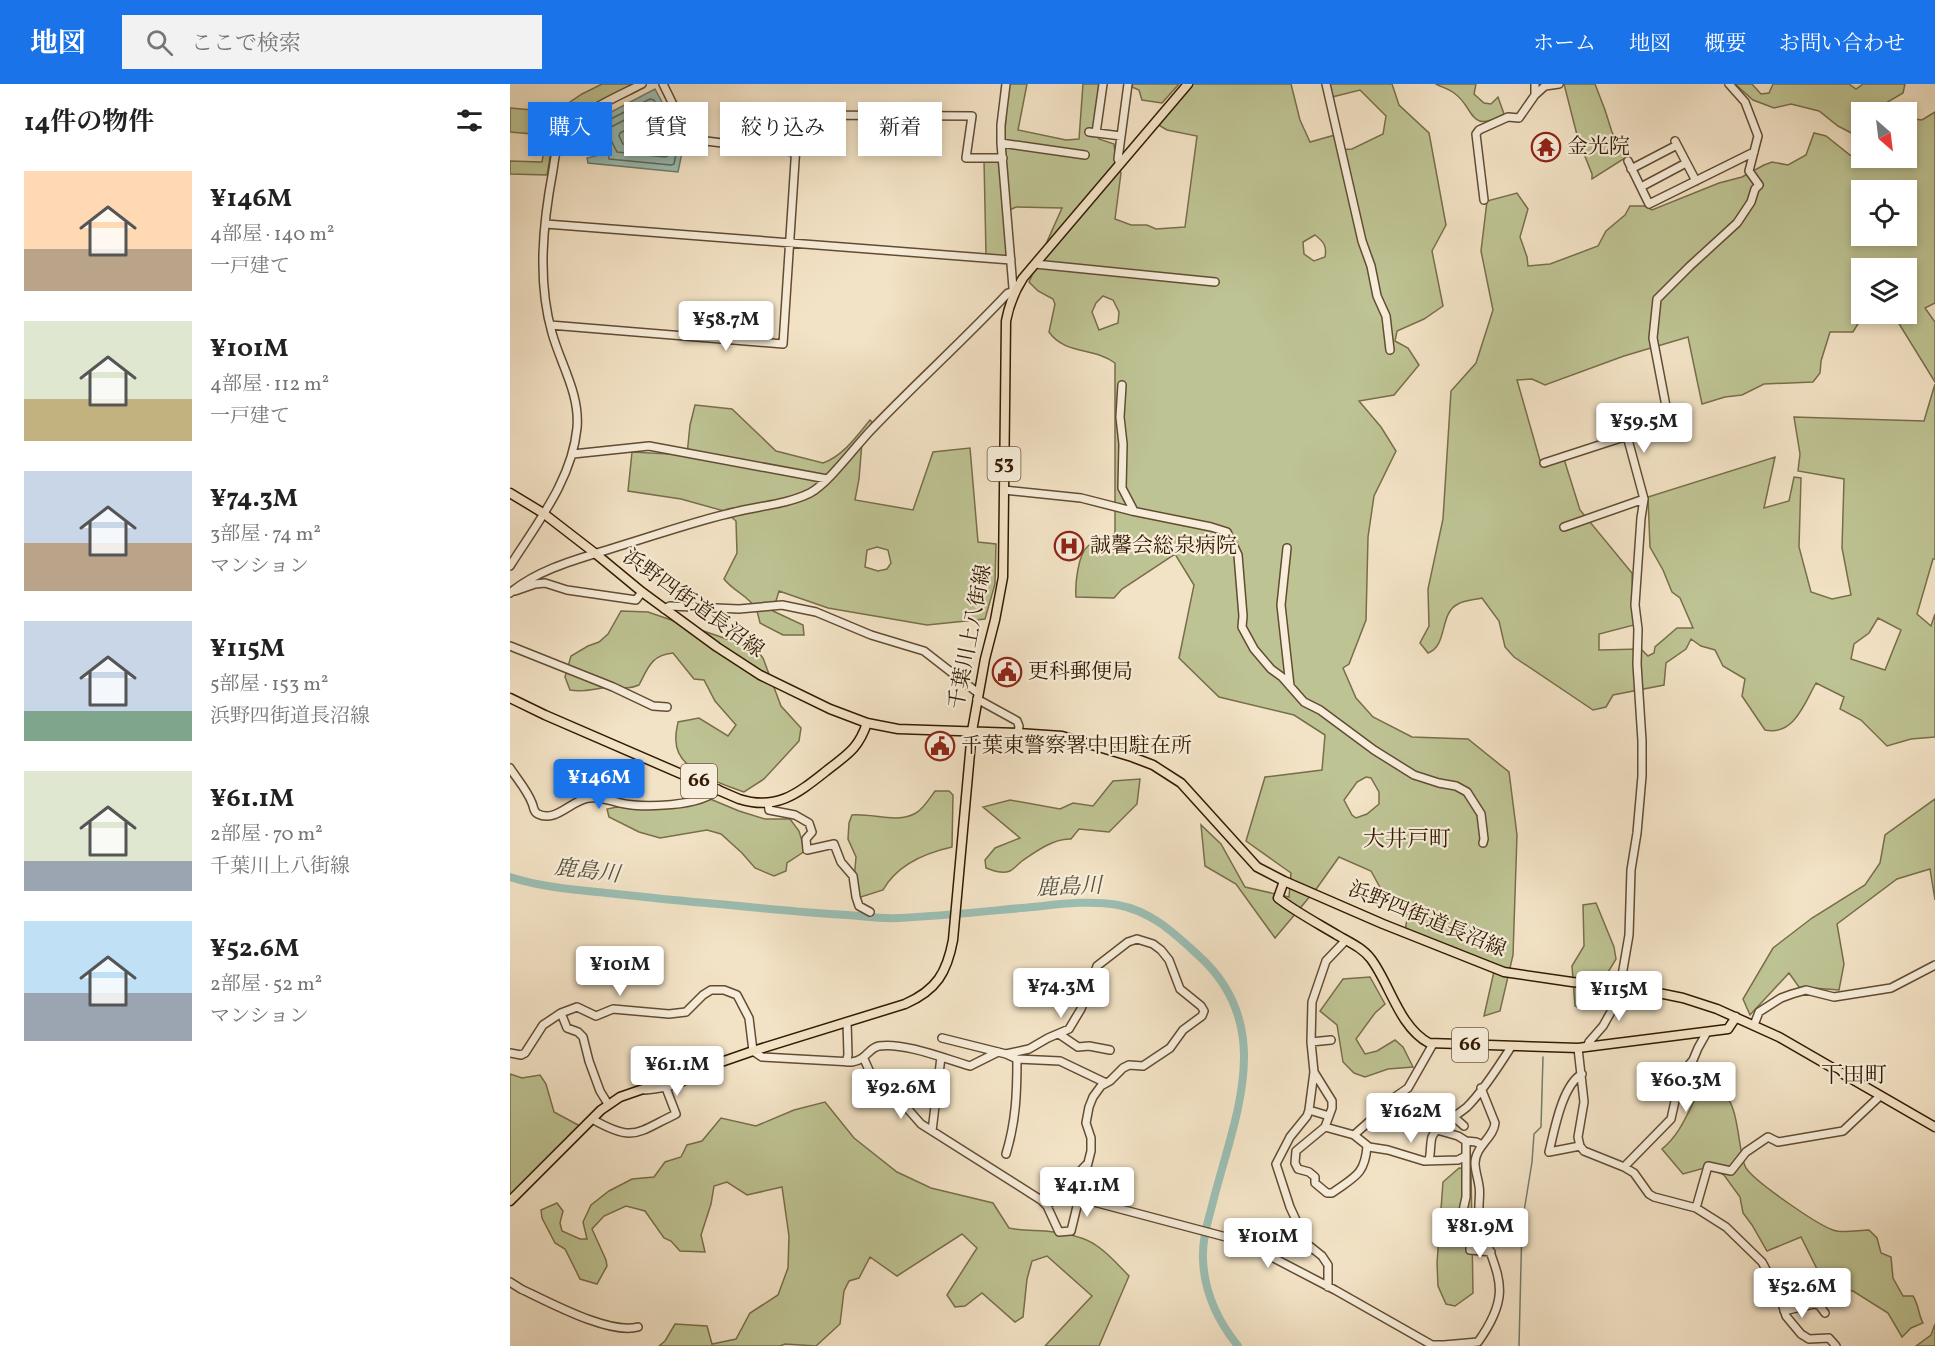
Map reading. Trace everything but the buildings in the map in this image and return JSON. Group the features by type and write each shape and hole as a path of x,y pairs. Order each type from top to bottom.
{"main road":[{"name":"千葉川上八街線","path":"510,1201 608,1104 633,1091 905,1004 930,989 942,975 947,965 955,923 972,731 1004,565 1006,321 1015,291 1035,264 1188,84"},
{"name":"浜野四街道長沼線","path":"510,493 543,513 664,609 717,647 760,675 830,709 867,723 898,729 1062,736 1132,757 1165,772 1181,783 1257,867 1284,881 1504,972 1634,988 1683,998 1717,1009 1779,1037 1935,1127"},
{"name":"66","path":"510,698 746,801 768,803 797,793 854,750 862,738 867,723"},
{"name":"66","path":"1284,881 1278,898 1369,956 1400,1012 1420,1037 1433,1044 1582,1047 1728,1029 1736,1017"}],"street":[{"path":"510,566 565,477 573,454 577,427 576,402 555,346 545,304 543,264 546,224 549,190 558,144 576,120 642,84"},
{"path":"663,84 690,139 720,143"},
{"path":"510,593 539,573 718,516 804,495 818,488 873,427 1008,293 1015,291 1001,143 1006,84"},
{"path":"1103,84 1093,132 1121,136"},
{"path":"1120,164 1118,159 1128,84"},
{"path":"1326,84 1362,241 1371,266 1377,296 1386,316 1390,350"},
{"path":"1535,84 1535,95"},
{"path":"1484,200 1477,132 1508,117 1520,118 1535,84"},
{"path":"1526,106 1545,86 1559,84"},
{"path":"1544,463 1669,422 1653,338 1655,304 1667,288 1730,232 1747,209 1753,192 1759,185 1749,173 1758,136 1745,102 1729,84"},
{"path":"846,115 972,116 966,158 1003,158"},
{"path":"1001,143 1085,155"},
{"path":"1631,169 1676,143 1696,181"},
{"path":"1628,161 1649,204 1754,152"},
{"path":"550,325 783,344 795,156"},
{"path":"1641,187 1686,163"},
{"path":"546,224 1011,260"},
{"path":"1035,264 1215,282"},
{"path":"1122,385 1120,417 1123,444 1122,488 1133,509 1132,512"},
{"path":"1627,436 1644,499 1635,604 1642,767 1637,833 1631,870 1629,935 1620,987 1612,1010 1603,1026 1582,1047 1584,1102 1578,1137 1580,1146 1584,1151 1634,1173 1654,1197 1696,1208 1726,1227 1755,1254 1774,1282 1790,1322 1807,1343 1829,1338 1836,1346"},
{"path":"573,454 649,446 827,479"},
{"path":"1004,490 1082,498 1132,512 1227,532 1238,555 1242,627 1254,649 1304,702 1320,710 1414,775 1456,786 1467,792 1481,814 1483,843"},
{"path":"1564,527 1644,499"},
{"path":"1287,548 1281,605 1290,686"},
{"path":"510,593 540,583 567,590 636,600 642,592"},
{"path":"664,609 670,606 739,609 783,605 816,612 871,634 924,651 978,696 1017,721 1018,733"},
{"path":"510,646 613,687 653,706 667,708"},
{"path":"510,768 532,803 535,812 552,817 588,798 642,807 685,803 708,797 718,789"},
{"path":"609,800 624,778"},
{"path":"768,803 769,810 795,815 809,823 812,832 806,839 807,850 834,844 841,862 853,876 859,906 870,912"},
{"path":"864,1059 878,1090 902,1101 918,1122 1041,1200 1047,1206 1059,1232 1071,1231 1091,1151 1091,1138 1086,1123 1089,1107 1096,1092 1129,1065 1147,1065 1170,1048 1183,1030 1204,1013 1201,1006 1180,989 1169,960 1161,950 1142,939 1132,940 1096,966 1081,1009 1069,1029 1029,1049 1006,1054"},
{"path":"1328,1287 1328,1265 1307,1244 1290,1207 1276,1164 1290,1137 1307,1116 1309,1110 1314,1072 1311,1042 1312,1002 1326,961 1346,940"},
{"path":"1754,1025 1759,1012 1792,994 1806,990 1834,997 1891,988 1935,965"},
{"path":"510,1053 521,1055 525,1053 543,1025 561,1013 577,1007 596,1016 613,1009 669,1014 686,1012 711,990 724,990 737,995 749,1018 753,1051 762,1057 859,1061 864,1059 873,1048 880,1046 907,1048 954,1059 970,1066 998,1052"},
{"path":"561,1013 567,1028 579,1032 583,1037 600,1091 608,1104"},
{"path":"846,1062 848,1055 847,1022"},
{"path":"1624,1167 1671,1119 1681,1074 1693,1060 1707,1032"},
{"path":"1059,1034 1078,1047 1089,1046 1110,1050"},
{"path":"942,1038 1006,1054 1017,1059 1060,1061 1106,1083"},
{"path":"1311,1042 1331,1040"},
{"path":"1354,1135 1387,1102 1408,1088 1433,1044"},
{"path":"1428,1160 1432,1139 1437,1130 1468,1106 1511,1047"},
{"path":"932,1131 941,1057"},
{"path":"1006,1154 1014,1129 1017,1059"},
{"path":"633,1091 666,1088 687,1082 707,1067"},
{"path":"1314,1072 1332,1101 1332,1108 1325,1127 1296,1151 1295,1163 1298,1169 1309,1172 1315,1177 1315,1183 1327,1193 1332,1193 1361,1172 1366,1160 1367,1146"},
{"path":"1580,1146 1549,1152 1563,1103 1573,1081 1582,1074"},
{"path":"592,1119 621,1133 634,1134 676,1114 666,1088"},
{"path":"1079,1198 1240,1241 1432,1344 1444,1346 1478,1342 1485,1333 1500,1299 1500,1280 1478,1210 1480,1188 1475,1161 1495,1123 1481,1088"},
{"path":"1696,1208 1708,1166 1731,1171 1746,1152 1768,1137 1778,1142 1843,1131 1880,1096"},
{"path":"1309,1110 1329,1116"},
{"path":"1454,1117 1464,1126"},
{"path":"1325,1127 1354,1135 1367,1146 1424,1161 1458,1160 1466,1156"},
{"path":"1437,1130 1482,1145"},
{"path":"1466,1141 1466,1197 1461,1220 1470,1237 1470,1250 1491,1252"},
{"path":"1047,1206 1088,1163"},
{"path":"510,1282 600,1324 626,1329 638,1327"},
{"path":"1784,1311 1814,1304 1819,1305 1825,1313"}],"green space":[{"path":"602,84 633,84 600,102 570,102"},
{"path":"1009,84 1027,84 1018,130 1066,140 1079,139 1083,84 1099,84 1094,128 1099,139 1114,144 1116,163 1121,173 1115,219 1131,225 1147,225 1156,229 1185,227 1197,136 1167,130 1157,124 1192,84 1291,84 1300,120 1310,142 1335,135 1339,150 1352,149 1383,134 1386,116 1360,90 1332,97 1329,84 1392,84 1399,105 1429,133 1446,225 1432,251 1443,306 1424,319 1397,331 1395,341 1408,348 1419,365 1394,395 1359,401 1381,427 1396,451 1374,496 1368,537 1366,620 1349,664 1343,668 1356,698 1373,717 1412,737 1468,739 1509,772 1517,835 1513,955 1500,1011 1484,1016 1495,967 1456,948 1405,932 1408,912 1382,891 1371,871 1339,857 1317,888 1275,938 1236,884 1205,866 1201,825 1221,844 1245,887 1289,897 1291,873 1246,841 1265,777 1322,770 1325,735 1294,715 1219,697 1179,658 1194,585 1175,554 1122,589 1114,598 1076,597 1078,570 1085,550 1094,542 1115,533 1115,363 1107,358 1071,348 1056,339 1049,332 1055,304 1053,299 1038,291 1029,282 1062,208 1016,207 1005,212 1008,258 986,255 984,160 1000,161 1004,152","holes":["1315,235 1321,240 1326,253 1325,257 1314,261 1304,254 1303,242","1103,296 1113,300 1119,312 1118,323 1099,330 1092,312 1096,303","1366,777 1371,778 1379,792 1379,804 1367,814 1356,818 1344,800 1357,782"]},
{"path":"1133,84 1179,84 1162,103 1142,100 1139,90 1132,87"},
{"path":"1436,84 1476,84 1474,94 1484,103 1491,104 1498,97 1504,114 1484,122 1478,120 1473,117 1461,99"},
{"path":"1564,84 1595,84 1612,132 1625,158 1592,179 1578,139"},
{"path":"1735,84 1752,84 1761,94 1769,93 1773,84 1849,84 1856,89 1863,84 1905,84 1903,93 1887,102 1851,102 1851,133 1819,111 1791,104 1774,108 1753,100"},
{"path":"510,108 528,110 528,134 510,132"},
{"path":"1935,112 1935,303 1925,308 1935,322 1935,382 1899,324 1917,324 1917,258 1851,258 1851,324 1858,324 1853,332 1830,332 1821,361 1820,373 1813,382 1764,384 1742,395 1702,404 1688,337 1624,356 1545,385 1532,379 1517,380 1541,464 1564,459 1580,510 1632,573 1634,625 1599,634 1599,650 1641,649 1648,656 1654,653 1655,647 1677,628 1693,628 1680,598 1672,592 1650,547 1648,497 1775,457 1764,508 1789,501 1794,477 1801,478 1799,547 1811,592 1832,599 1851,595 1842,548 1844,479 1798,471 1800,454 1794,417 1924,421 1935,384 1935,559 1933,559 1917,614 1931,626 1935,614 1935,737 1911,739 1887,746 1861,720 1840,709 1844,697 1816,683 1797,717 1791,723 1775,731 1765,730 1742,696 1745,679 1723,666 1715,650 1701,646 1691,639 1686,649 1666,663 1664,685 1613,695 1606,707 1593,710 1514,657 1505,647 1499,621 1482,598 1458,604 1452,608 1438,644 1428,653 1420,643 1429,626 1428,589 1443,519 1451,391 1476,363 1493,310 1481,251 1487,201 1517,193 1528,209 1520,237 1528,266 1550,264 1598,246 1606,231 1625,215 1630,206 1645,206 1652,210 1719,183 1742,177 1772,162 1788,165 1806,155 1814,133 1826,136 1851,155 1851,168 1917,168 1917,119 1922,120","holes":["1878,618 1901,630 1885,670 1851,659 1854,644 1869,633"]},
{"path":"543,156 550,156 547,175 510,174 510,161 542,162"},
{"path":"695,405 732,409 776,451 823,463 843,451 870,420 872,422 862,442 855,500 913,510 933,452 970,448 978,542 996,544 995,584 985,619 927,625 828,608 779,591 773,611 803,625 804,635 783,635 760,623 753,604 724,579 737,553 736,521 724,511 681,499 628,491 632,452 687,455","holes":["877,547 888,550 891,563 887,569 878,571 865,567 867,550"]},
{"path":"621,611 648,612 756,649 763,658 781,706 801,728 799,741 764,779 744,792 712,780 691,768 683,760 676,741 678,722 699,718 728,736 736,725 715,701 704,680 694,679 673,653 660,656 651,663 639,685 635,687 570,690 565,677 571,656 599,642 608,634"},
{"path":"1140,779 1137,804 1109,832 1079,829 1071,839 1045,846 1010,871 1001,872 986,868 985,860 995,848 1020,838 983,807 1010,800 1060,809 1073,803 1093,806 1113,781"},
{"path":"935,791 949,791 953,795 952,847 913,861 896,874 883,890 861,897 853,891 856,857 848,839 852,815 893,818 909,816 921,809"},
{"path":"703,796 765,819 790,819 799,831 805,851 787,863 786,871 774,876 755,868 721,834 707,830 660,838 639,832 609,817 607,809 617,807 650,809"},
{"path":"1935,799 1935,900 1930,869 1897,879 1837,924 1844,964 1839,990 1799,987 1789,973 1750,1015 1743,999 1773,948 1812,918 1865,885 1880,863 1885,835"},
{"path":"1596,903 1614,947 1616,959 1590,1002 1581,1008 1575,1006 1572,966 1584,946 1583,905"},
{"path":"1370,977 1385,1004 1375,1013 1356,1039 1365,1054 1377,1051 1395,1040 1403,1047 1413,1067 1388,1069 1365,1077 1354,1073 1343,1062 1337,1025 1320,1011 1343,979"},
{"path":"510,1074 522,1078 540,1075 546,1084 554,1112 580,1126 510,1195"},
{"path":"1700,1090 1718,1091 1725,1095 1734,1113 1745,1166 1759,1181 1785,1201 1833,1230 1841,1232 1869,1230 1877,1238 1881,1253 1891,1257 1893,1278 1903,1296 1913,1296 1923,1323 1911,1328 1902,1337 1888,1313 1853,1291 1838,1289 1821,1295 1819,1273 1801,1237 1767,1251 1743,1213 1740,1197 1724,1175 1708,1167 1683,1174 1662,1149 1679,1129"},
{"path":"825,1102 854,1138 897,1172 931,1188 993,1203 1009,1228 1074,1236 1093,1243 1109,1256 1129,1276 1099,1346 1045,1346 1092,1296 1047,1256 1032,1261 1027,1279 1023,1317 1015,1322 982,1293 965,1306 955,1307 947,1295 977,1248 962,1234 897,1276 870,1257 859,1278 849,1281 844,1291 840,1324 816,1346 785,1344 780,1346 659,1346 665,1341 675,1324 707,1326 712,1344 736,1339 750,1313 778,1295 788,1268 789,1236 782,1187 747,1195 727,1182 714,1186 701,1235 705,1252 680,1251 671,1241 664,1238 645,1211 626,1206 604,1216 592,1229 607,1266 597,1284 580,1279 565,1249 555,1243 542,1218 541,1210 557,1203 563,1211 560,1223 562,1231 580,1239 587,1239 583,1222 591,1205 609,1191 632,1179 654,1177 665,1162 681,1157 687,1145 702,1141 721,1118 756,1126 794,1110"},
{"path":"1459,1168 1471,1169 1473,1293 1455,1306 1446,1304 1438,1286 1437,1263 1443,1182"},
{"path":"1935,1324 1935,1346 1916,1346 1931,1335"}],"water":[{"path":"655,89 662,102 630,102"},
{"path":"624,105 624,156 681,156 678,172 588,163 587,158 612,156 612,112"}],"waterway":[{"name":"鹿島川","path":"510,877 536,884 576,890 885,918 1097,903 1130,908 1161,924 1198,955 1222,982 1236,1011 1243,1040 1244,1071 1239,1102 1208,1221 1203,1251 1206,1283 1213,1305 1238,1346"},
{"path":"1519,1346 1522,1224 1534,1134 1541,1127 1543,1057"}],"place":[{"name":"金光院","path":"1546,147"},
{"name":"誠馨会総泉病院","path":"1069,546"},
{"name":"更科郵便局","path":"1007,672"},
{"name":"千葉東警察署中田駐在所","path":"940,746"}],"district":[{"name":"大井戸町","path":"1407,840"},
{"name":"下田町","path":"1854,1076"}]}
